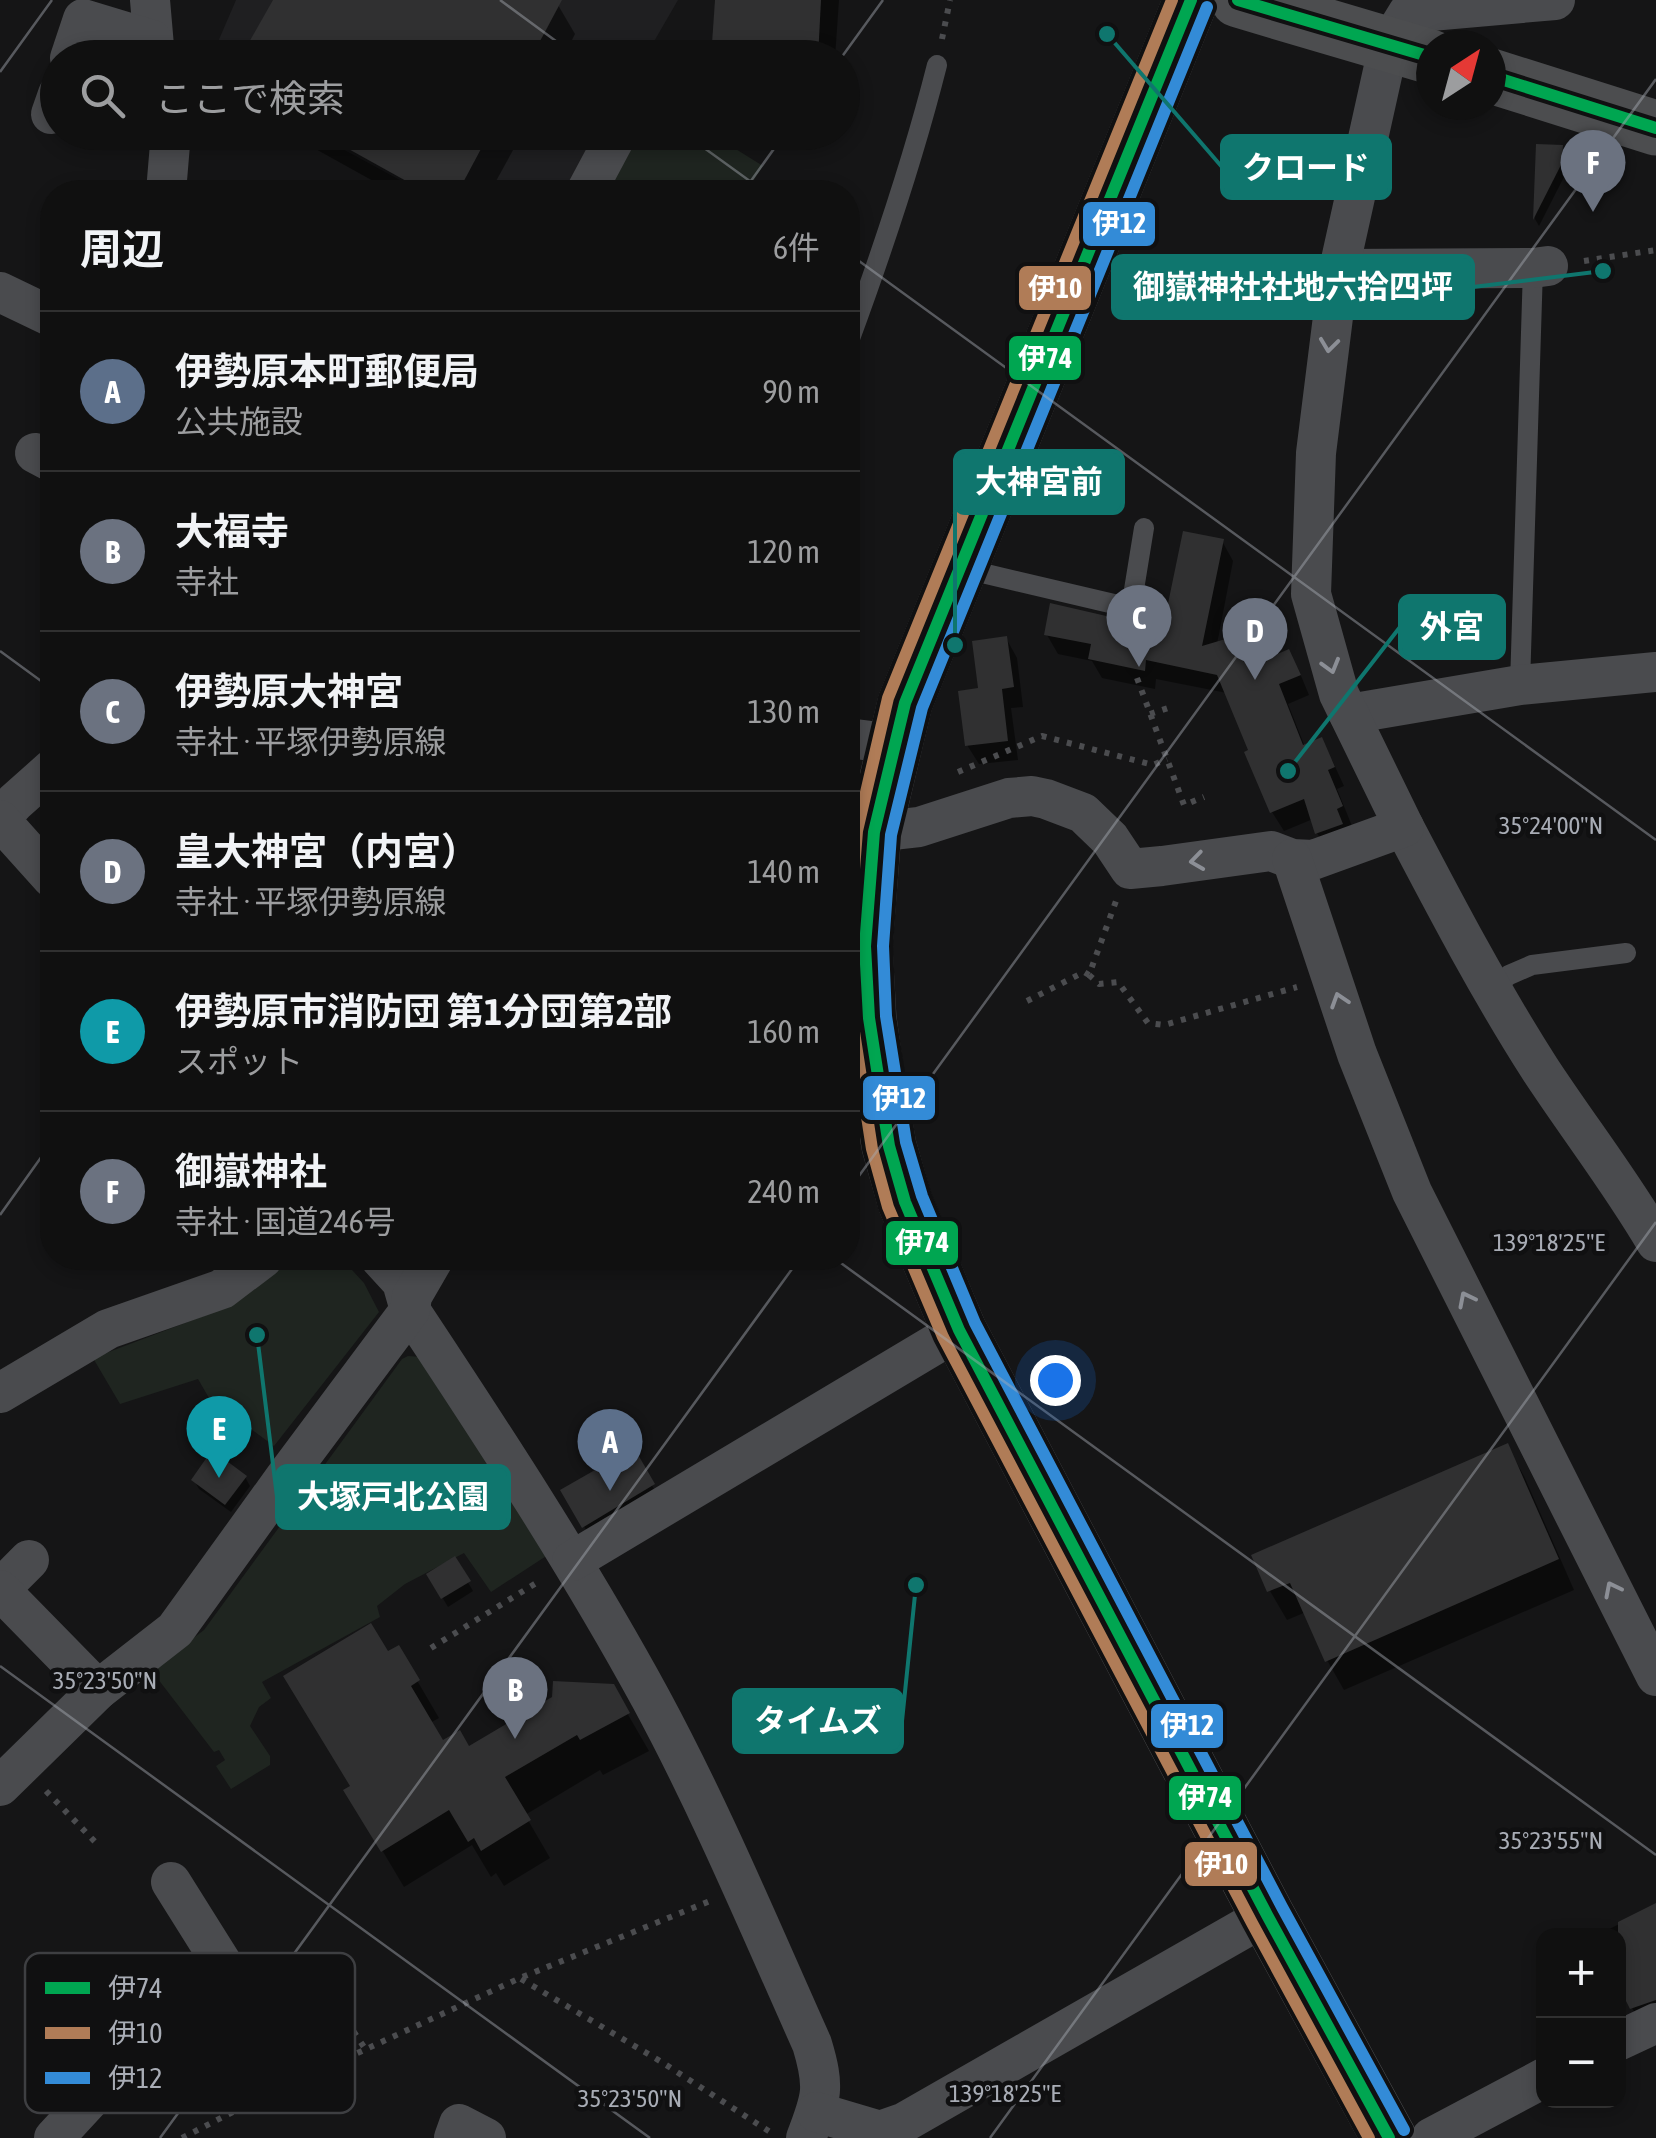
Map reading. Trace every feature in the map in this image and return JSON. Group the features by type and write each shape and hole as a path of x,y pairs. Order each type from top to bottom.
{"main road":[{"path":"1191,0 920,664 871,741 874,832 866,946 869,1018 889,1146 905,1202 959,1330 1389,2138"},
{"path":"1238,0 1410,50"},
{"path":"1506,81 1656,128"}],"street":[{"path":"1556,0 1408,13 1410,50 1338,269 1316,453 1311,594 1339,694 1466,947 1545,1076 1656,1242"},
{"path":"76,40 83,18 152,32"},
{"path":"167,180 170,150"},
{"path":"592,180 608,150"},
{"path":"1338,269 1540,267"},
{"path":"0,292 40,310"},
{"path":"1349,714 1520,684 1656,672"},
{"path":"27,866 0,819 40,780"},
{"path":"874,832 919,827 1010,798 1032,796 1084,813 1110,839 1130,868 1271,851 1292,859 1313,860 1404,826"},
{"path":"1292,859 1356,1054 1412,1192 1656,1676"},
{"path":"0,1394 108,1328 222,1290 247,1270"},
{"path":"391,1270 402,1282 410,1310 572,1561 652,1700 720,1837 821,2072 822,2094 811,2125 880,2131 903,2124 1267,1915"},
{"path":"11,1776 98,1690 175,1630 410,1310 412,1296 427,1270"},
{"path":"572,1561 959,1330"},
{"path":"29,1560 0,1590 98,1690"},
{"path":"171,1882 216,1953"},
{"path":"1626,2038 1656,2023"},
{"path":"1431,2138 1536,2082"},
{"path":"54,2138 77,2113"},
{"path":"454,2138 459,2124 486,2138"}],"lane":[{"path":"860,311 923,123 937,65"},
{"path":"1520,684 1540,267"},
{"path":"960,568 1130,608 1144,528"},
{"path":"1492,987 1532,964 1626,954"}],"path":[{"path":"937,65 950,0"},
{"path":"1540,267 1656,250"},
{"path":"1137,678 1184,804 1204,796"},
{"path":"1150,714 1171,707"},
{"path":"1090,975 1130,868"},
{"path":"1027,1001 1084,972 1100,984 1118,982 1148,1023 1164,1025 1332,977"},
{"path":"432,1648 572,1561"},
{"path":"11,1776 100,1847"},
{"path":"355,2055 520,1978 742,1888"},
{"path":"520,1978 660,2061 778,2138"},
{"path":"355,2034 366,2050"},
{"path":"182,2138 231,2113"}],"shaded area":[{"path":"236,0 678,0 655,40 219,40"},
{"path":"344,150 593,150 576,180 400,180"},
{"path":"629,150 737,150 763,166 754,180 611,180"},
{"path":"268,1270 352,1270 364,1283 379,1312 274,1446 209,1398 198,1379 120,1404 93,1358 214,1312"},
{"path":"422,1357 557,1549 491,1592 464,1553 405,1584 377,1606 380,1617 262,1682 271,1698 259,1707 250,1726 270,1756 270,1765 231,1789 216,1766 225,1760 219,1750 214,1752 151,1670 204,1630 402,1359"}],"building":[{"path":"273,0 562,0 541,40 250,40"},
{"path":"715,0 821,0 819,40 712,40"},
{"path":"1536,144 1563,145 1562,163 1533,220"},
{"path":"350,150 480,150 464,180 404,180"},
{"path":"1183,531 1224,539 1202,646 1239,635 1247,647 1262,641 1268,658 1289,649 1301,675 1279,684 1303,745 1322,737 1335,767 1328,770 1343,806 1337,809 1343,824 1315,834 1304,799 1270,813 1217,675 1146,660 1145,671 1088,659 1091,644 1044,635 1050,603 1128,621 1140,618 1164,623"},
{"path":"1007,636 1014,687 1002,689 1008,741 965,746 958,691 978,688 972,641"},
{"path":"1508,1443 1559,1559 1325,1662 1290,1583 1267,1592 1251,1555"},
{"path":"633,1446 655,1484 582,1528 560,1490 595,1470 592,1464"},
{"path":"212,1450 247,1476 225,1505 191,1480"},
{"path":"455,1556 471,1581 441,1599 426,1574"},
{"path":"371,1623 388,1651 399,1645 420,1680 411,1686 443,1740 460,1730 469,1746 552,1697 553,1681 614,1684 630,1713 580,1740 577,1735 505,1777 531,1820 481,1851 474,1838 468,1842 449,1810 381,1852 343,1790 350,1786 283,1676"},
{"path":"1656,1903 1656,2000 1630,2009 1626,2001 1626,1928 1618,1928 1618,1922"}],"transit line":[{"name":"伊10","path":"860,818 888,698 1172,0"},
{"name":"伊74","path":"1191,0 905,703 874,832 865,946 869,1018 889,1146 905,1202 959,1330 1389,2138"},
{"name":"伊74","path":"1238,0 1416,53"},
{"name":"伊12","path":"1207,7 922,708 891,835 883,946 886,1016 906,1142 922,1196 975,1323 1282,1907 1404,2130"},
{"name":"伊74","path":"1506,81 1656,128"},
{"name":"伊10","path":"860,1071 872,1149 888,1207 943,1337 1369,2138"}],"place":[{"name":"クロード","path":"1107,34"},
{"name":"御嶽神社","path":"1593,212"},
{"name":"御嶽神社社地六拾四坪","path":"1603,271"},
{"name":"大神宮前","path":"955,645"},
{"name":"伊勢原大神宮","path":"1139,667"},
{"name":"皇大神宮（内宮）","path":"1255,680"},
{"name":"外宮","path":"1288,771"},
{"name":"大塚戸北公園","path":"257,1335"},
{"name":"伊勢原市消防団 第1分団第2部","path":"219,1478"},
{"name":"伊勢原本町郵便局","path":"610,1491"},
{"name":"タイムズ","path":"916,1585"},
{"name":"大福寺","path":"515,1739"}]}
